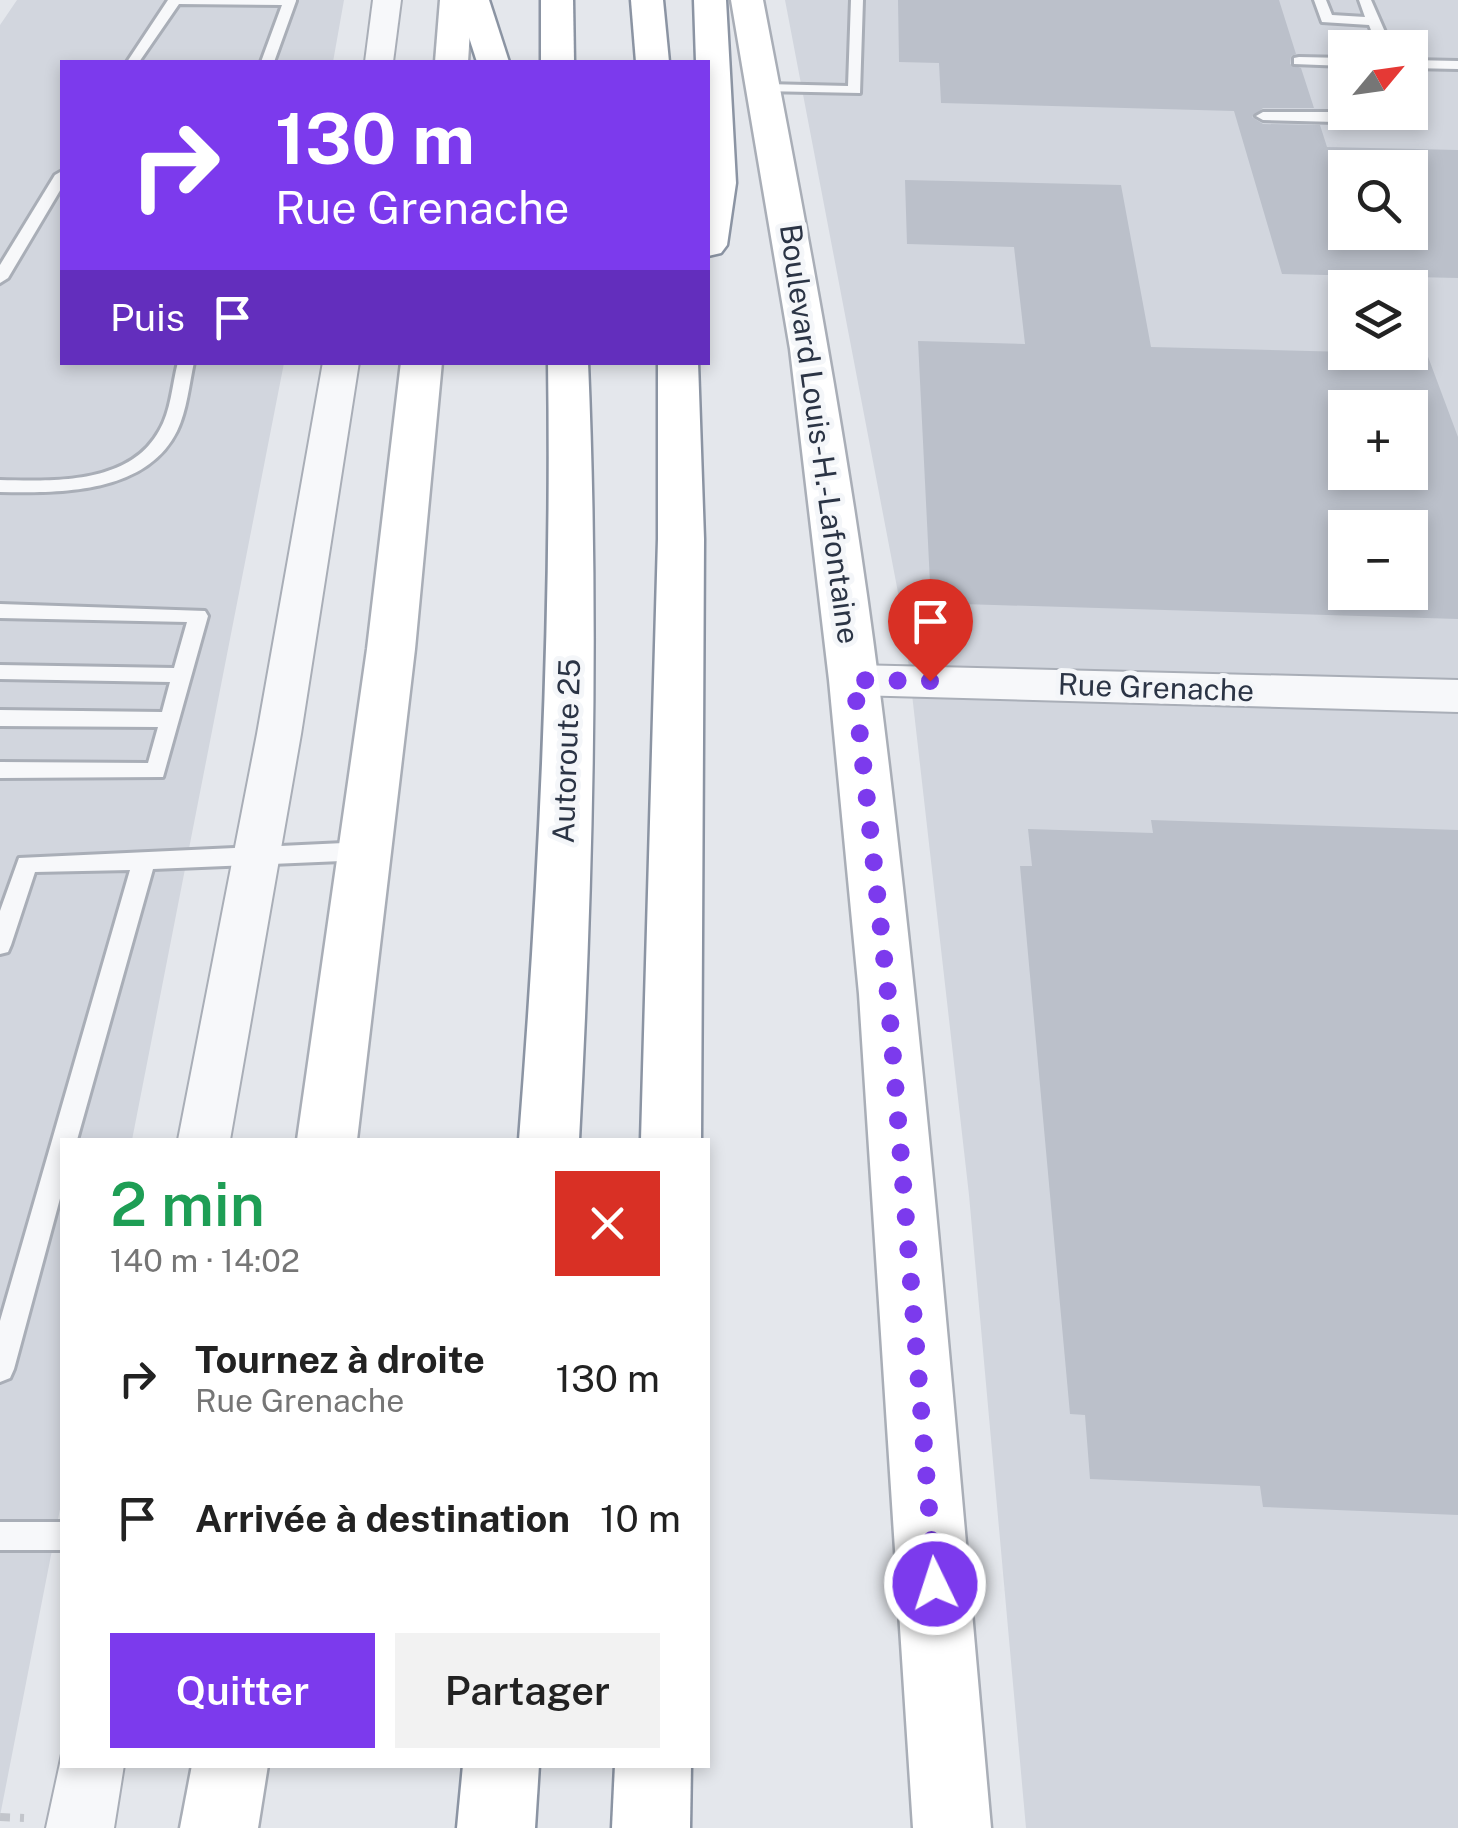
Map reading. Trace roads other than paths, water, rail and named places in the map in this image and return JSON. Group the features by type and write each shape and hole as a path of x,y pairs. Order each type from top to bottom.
{"main road":[{"path":"452,60 456,0"},
{"path":"474,0 492,60"},
{"path":"557,0 558,60"},
{"path":"647,0 652,60"},
{"path":"710,0 718,183 710,233"},
{"name":"Boulevard Louis-H.-Lafontaine","path":"747,0 766,88 825,444 854,680 890,1014 952,1828"},
{"path":"326,1138 366,851 422,365"},
{"path":"540,365 573,499"},
{"name":"Autoroute 25","path":"549,1138 565,844 573,499 568,365"},
{"path":"671,1138 682,378"},
{"path":"219,1828 229,1768"},
{"path":"496,1828 501,1768"},
{"path":"651,1828 653,1768"}],"street":[{"path":"379,60 387,0"},
{"path":"204,1138 340,365"},
{"name":"Rue Grenache","path":"854,680 1458,696"},
{"path":"80,1828 90,1768"}],"lane":[{"path":"134,60 174,0 290,0 269,60"},
{"path":"766,88 854,90 856,0"},
{"path":"1320,0 1327,19 1374,20"},
{"path":"1365,0 1378,30"},
{"path":"1299,60 1328,61"},
{"path":"1428,64 1458,65"},
{"path":"1263,116 1328,118"},
{"path":"0,278 60,178"},
{"path":"0,486 78,483 135,465 164,440 185,365"},
{"path":"0,611 198,616 156,771 0,770"},
{"path":"0,672 182,675"},
{"path":"0,718 169,720"},
{"path":"0,945 27,864 366,851"},
{"path":"66,1138 144,861"},
{"path":"0,1369 60,1155"},
{"path":"0,1536 60,1536"}]}
